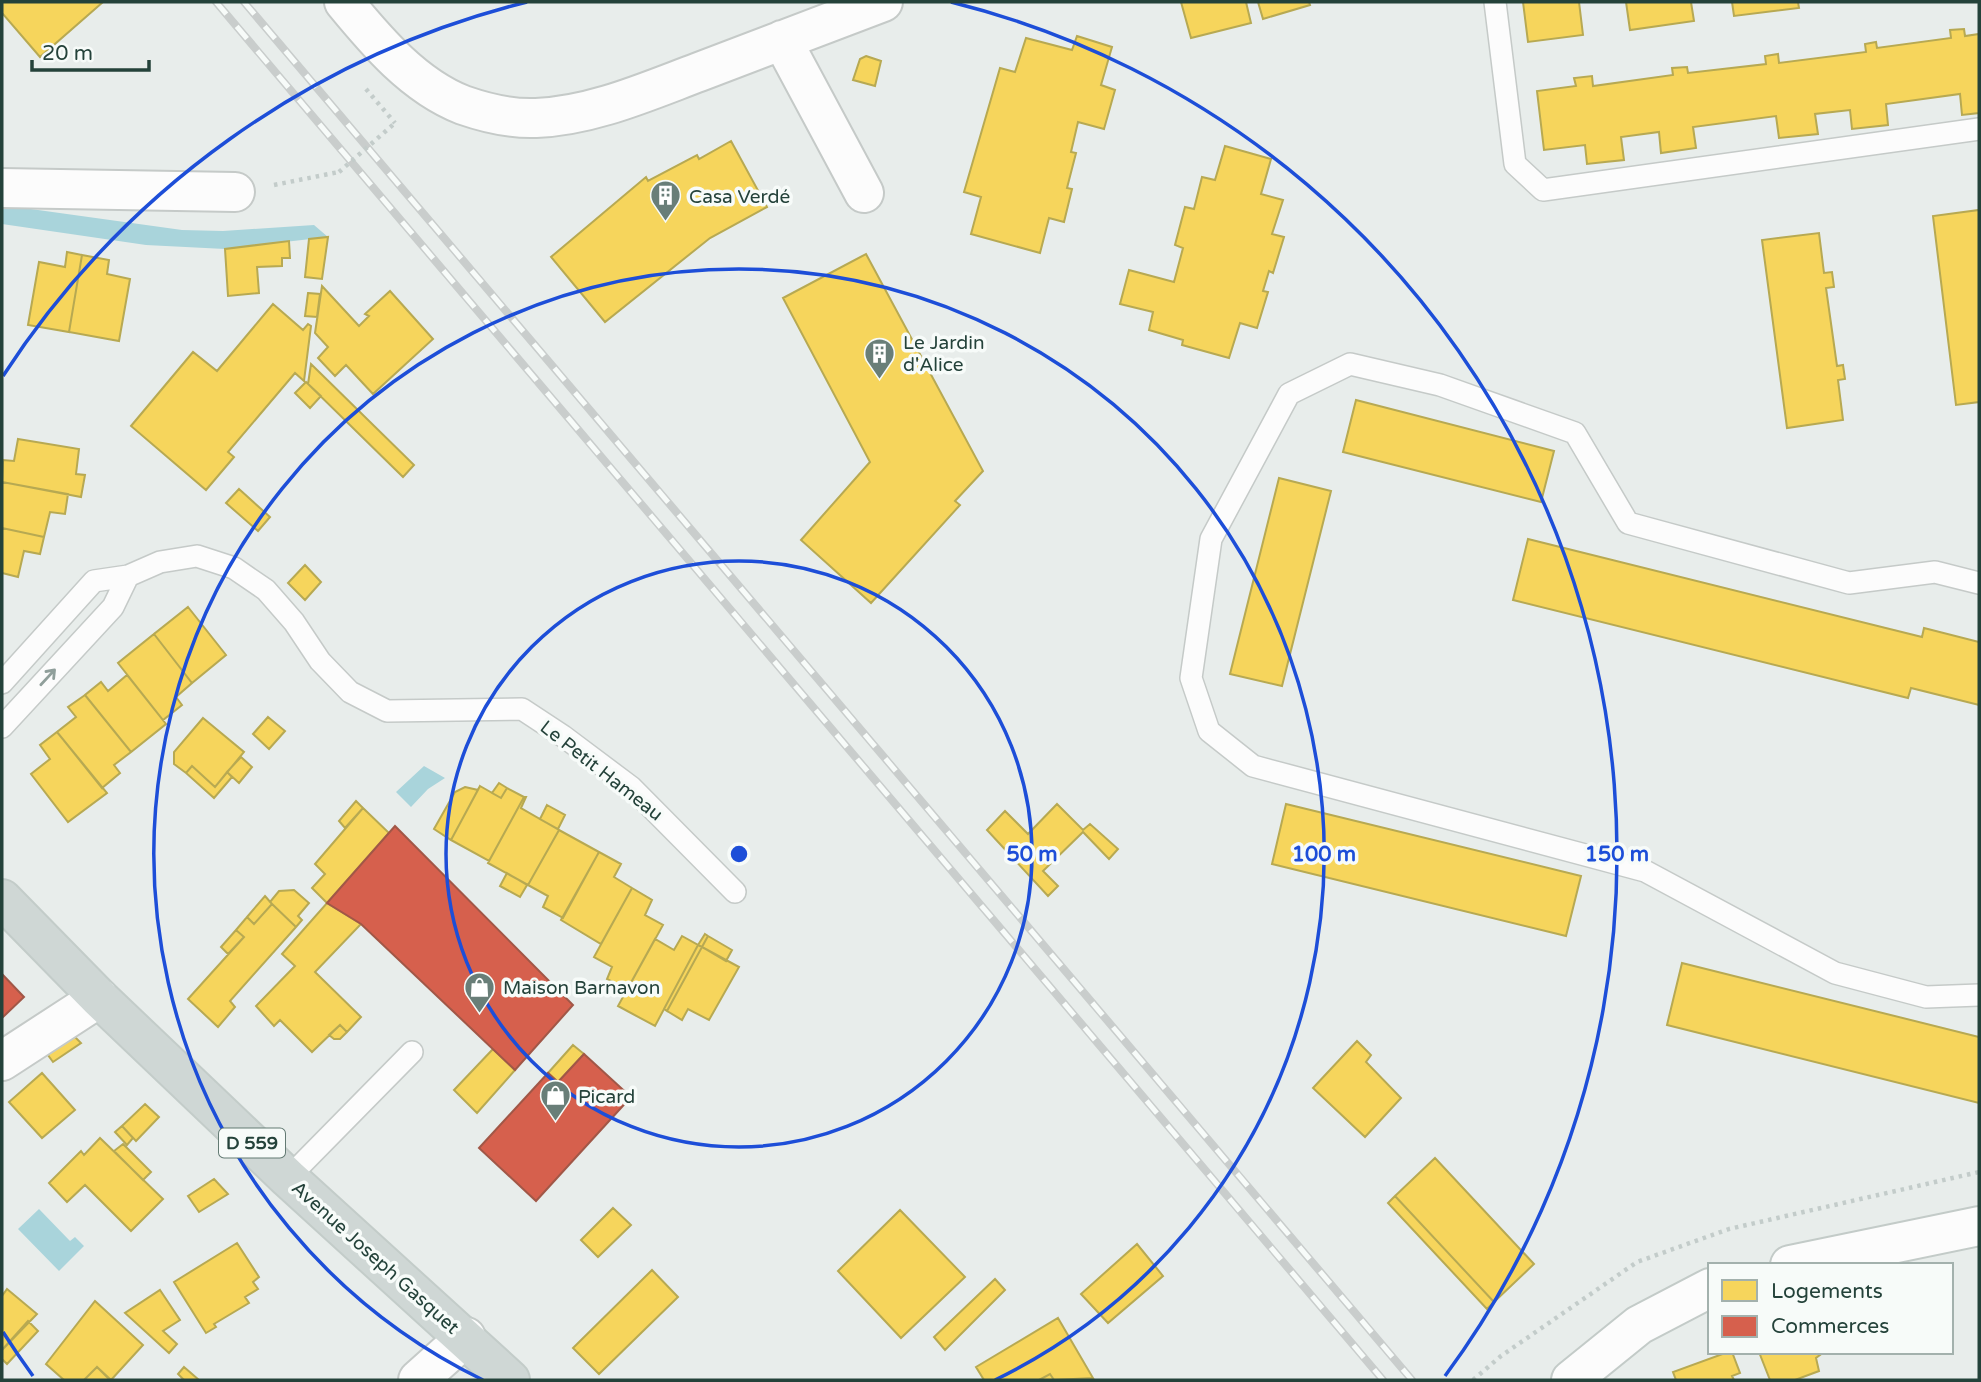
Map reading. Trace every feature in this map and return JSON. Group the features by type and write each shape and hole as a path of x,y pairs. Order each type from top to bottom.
{"main road":[{"name":"Avenue Joseph Gasquet","path":"2,899 99,998 288,1178 466,1337 510,1380"}],"street":[{"path":"344,2 366,30 414,76 463,105 506,117 537,118 628,99 883,2"},
{"path":"782,40 864,193"},
{"path":"2,188 235,192"},
{"path":"2,1061 99,998"},
{"path":"1800,1263 1979,1226"},
{"path":"1571,1380 1639,1325 1708,1289"},
{"path":"418,1380 466,1337"}],"lane":[{"path":"1495,2 1515,164 1543,190 1979,129"},
{"path":"1979,583 1935,572 1849,583 1628,523 1575,433 1440,386 1350,364 1289,394 1211,539 1191,678 1209,731 1253,765 1645,871 1835,973 1926,997 1979,995"},
{"name":"Le Petit Hameau","path":"2,683 94,581 128,576 160,562 197,556 234,568 266,590 294,622 320,661 350,692 387,710 522,709 631,787 735,892"},
{"path":"2,727 113,607 128,576"},
{"path":"288,1178 412,1052"}],"path":[{"path":"235,192 339,172 395,123 363,86"},
{"path":"1473,1380 1501,1356 1637,1262 1729,1228 1979,1172"}],"water":[{"path":"2,205 182,230 223,231 314,225 328,237 225,249 146,245 2,224"},
{"path":"424,766 445,778 428,789 411,807 396,792"},
{"path":"39,1209 70,1241 75,1237 84,1246 59,1271 18,1229"}],"building: Logements":[{"path":"2,2 103,2 40,57 2,13"},
{"path":"1181,2 1246,2 1251,23 1191,38"},
{"path":"1258,2 1309,2 1310,5 1263,19"},
{"path":"1523,2 1579,2 1583,35 1528,42"},
{"path":"1626,2 1691,2 1694,21 1630,30"},
{"path":"1732,2 1798,2 1799,8 1734,16"},
{"path":"1964,29 1965,36 1979,34 1979,113 1962,115 1960,94 1886,104 1888,125 1852,129 1850,110 1815,114 1818,134 1779,138 1776,116 1693,127 1696,148 1661,153 1659,132 1621,137 1624,160 1587,164 1585,145 1544,150 1537,91 1576,86 1574,78 1592,76 1593,86 1673,75 1672,68 1687,67 1688,73 1766,64 1765,56 1778,54 1779,63 1866,52 1865,44 1876,42 1877,48 1951,38 1950,30"},
{"path":"1077,36 1112,47 1101,85 1115,90 1104,129 1078,122 1071,152 1076,153 1067,188 1072,189 1064,222 1049,218 1040,253 971,234 981,197 964,192 1000,68 1015,72 1026,38 1072,50"},
{"path":"866,56 881,61 875,86 853,80 860,59"},
{"name":"Casa Verdé","path":"731,141 767,207 710,238 605,322 551,257 646,177 648,181 697,155 699,159"},
{"path":"1225,146 1271,159 1261,194 1283,200 1272,234 1284,237 1273,273 1269,271 1263,291 1268,292 1257,328 1240,323 1229,358 1182,345 1183,340 1149,330 1153,312 1120,304 1129,270 1174,282 1183,248 1175,245 1185,207 1194,209 1202,177 1215,180"},
{"path":"1979,210 1979,402 1956,405 1933,216"},
{"path":"1819,233 1824,273 1832,272 1834,287 1826,288 1837,366 1843,365 1845,379 1838,380 1843,420 1787,428 1762,240"},
{"path":"328,237 322,279 305,277 309,239"},
{"path":"289,241 290,258 282,258 282,266 257,267 259,293 228,296 225,249"},
{"path":"67,252 82,255 69,332 28,325 39,262 65,267"},
{"name":"Le Jardin d'Alice","path":"866,254 983,471 955,501 960,505 871,603 801,540 870,462 783,298"},
{"path":"82,255 109,260 107,274 130,279 119,341 69,332"},
{"path":"322,286 359,326 369,316 365,314 390,291 433,339 373,394 346,365 335,376 318,358 328,347 315,333"},
{"path":"308,293 320,294 317,317 305,316"},
{"path":"273,304 303,330 308,324 311,326 304,381 295,373 228,452 234,457 206,490 131,426 193,352 217,371"},
{"path":"311,364 414,465 403,477 308,384"},
{"path":"306,382 321,396 310,408 295,393"},
{"path":"1356,400 1554,451 1541,502 1343,452"},
{"path":"18,439 79,449 76,474 85,475 81,497 2,482 3,460 14,461"},
{"path":"1279,478 1331,491 1282,686 1230,674"},
{"path":"2,482 68,494 65,514 50,512 44,537 2,528"},
{"path":"239,489 270,517 258,531 226,503"},
{"path":"2,528 44,537 40,554 24,551 18,577 2,573"},
{"path":"1528,539 1922,637 1924,628 1979,642 1979,705 1911,688 1908,698 1513,600"},
{"path":"305,565 321,582 305,600 288,583"},
{"path":"188,607 226,655 192,683 154,634"},
{"path":"154,634 192,683 176,697 182,705 163,720 118,663"},
{"path":"127,675 166,724 131,752 85,695 101,682 108,691"},
{"path":"85,695 131,752 114,765 120,773 102,788 57,732 76,717 68,707"},
{"path":"268,717 285,731 269,749 253,734"},
{"path":"203,718 244,752 215,787 192,766 186,773 174,764 174,752"},
{"path":"57,732 107,793 68,822 31,774 50,759 40,745"},
{"path":"241,757 252,767 239,783 227,772"},
{"path":"192,766 215,787 227,772 232,777 214,798 186,773"},
{"path":"499,783 507,788 501,798 492,793"},
{"path":"480,786 501,798 507,788 524,797 489,861 451,840"},
{"path":"465,787 478,790 451,840 434,829 455,792"},
{"path":"524,797 521,808 559,830 528,885 488,863"},
{"path":"356,801 363,808 345,828 339,821"},
{"path":"1057,804 1083,830 1090,824 1118,849 1109,859 1083,832 1043,871 1058,886 1048,896 987,830 1005,811 1028,834"},
{"path":"1286,804 1581,876 1566,936 1272,864"},
{"path":"547,805 565,815 558,829 540,819"},
{"path":"363,808 389,833 327,903 312,888 325,874 315,864"},
{"path":"559,830 599,852 563,918 543,907 548,896 528,885"},
{"path":"599,852 621,864 614,877 632,888 601,944 561,920"},
{"path":"507,873 527,885 520,897 500,886"},
{"path":"632,888 652,900 645,915 663,925 627,990 607,979 612,967 594,957"},
{"path":"294,890 309,903 298,916 302,920 296,927 270,902 279,891"},
{"path":"265,896 272,904 254,924 247,917"},
{"path":"327,903 361,924 315,972 361,1017 347,1032 340,1025 312,1052 280,1020 274,1026 256,1006 295,966 282,954"},
{"path":"272,904 296,927 230,1001 235,1007 218,1027 188,999 244,937 236,930 247,917 254,924"},
{"path":"236,930 244,937 228,954 221,947"},
{"path":"705,934 708,936 702,947 698,945"},
{"path":"682,936 698,945 655,1026 618,1006 655,939 674,950"},
{"path":"708,936 732,950 726,961 702,947"},
{"path":"698,945 702,947 667,1011 664,1009"},
{"path":"702,947 739,967 709,1020 688,1009 682,1020 667,1011"},
{"path":"1682,963 1979,1037 1979,1103 1667,1025"},
{"path":"340,1025 347,1032 340,1039 334,1039 329,1035"},
{"path":"71,1033 81,1043 53,1062 45,1051"},
{"path":"1357,1041 1371,1055 1366,1062 1401,1098 1365,1137 1313,1088"},
{"path":"573,1045 584,1054 558,1082 548,1073"},
{"path":"493,1049 515,1070 477,1113 454,1090"},
{"path":"42,1073 75,1110 42,1138 9,1102"},
{"path":"145,1104 159,1117 136,1141 122,1126"},
{"path":"122,1126 133,1138 127,1145 115,1132"},
{"path":"100,1138 163,1199 131,1231 85,1185 67,1202 49,1183 81,1151 84,1155"},
{"path":"123,1144 151,1172 143,1180 114,1151"},
{"path":"1435,1158 1534,1264 1494,1302 1395,1196"},
{"path":"214,1179 228,1194 199,1212 188,1196"},
{"path":"1395,1196 1494,1302 1487,1309 1388,1203"},
{"path":"613,1208 631,1225 598,1257 581,1240"},
{"path":"900,1210 965,1277 901,1338 838,1271"},
{"path":"237,1243 259,1277 253,1282 258,1289 245,1297 249,1303 214,1324 216,1327 206,1333 174,1282"},
{"path":"1137,1244 1163,1276 1108,1323 1081,1294"},
{"path":"652,1270 678,1297 599,1374 573,1348"},
{"path":"995,1279 1005,1290 945,1350 934,1337"},
{"path":"7,1289 37,1314 2,1350 2,1296"},
{"path":"160,1290 180,1320 163,1331 177,1344 169,1353 125,1313"},
{"path":"95,1301 143,1345 111,1380 97,1367 84,1380 64,1380 46,1364"},
{"path":"1058,1318 1093,1378 1054,1380 1050,1374 1039,1380 984,1380 976,1367"},
{"path":"28,1321 38,1331 7,1364 2,1359 2,1350"},
{"path":"1722,1354 1733,1354 1740,1373 1732,1376 1734,1380 1676,1380 1673,1372"},
{"path":"1760,1354 1821,1354 1816,1358 1819,1371 1795,1380 1770,1380"},
{"path":"97,1367 110,1380 84,1380"},
{"path":"184,1367 199,1380 184,1380 178,1374"},
{"path":"1050,1374 1054,1380 1039,1380"}],"building: Commerces":[{"path":"395,826 573,1005 515,1070 361,924 327,903"},
{"path":"2,974 24,997 2,1018"},
{"name":"Picard","path":"584,1054 631,1097 536,1201 479,1148 548,1073 558,1082"}],"railway":[{"path":"216,2 1383,1380"},
{"path":"244,2 1412,1380"}],"place":[{"name":"Casa Verdé","path":"666,223"},
{"name":"Le Jardin d'Alice","path":"880,380"},
{"name":"Maison Barnavon","path":"480,1014"},
{"name":"Picard","path":"555,1123"}]}
